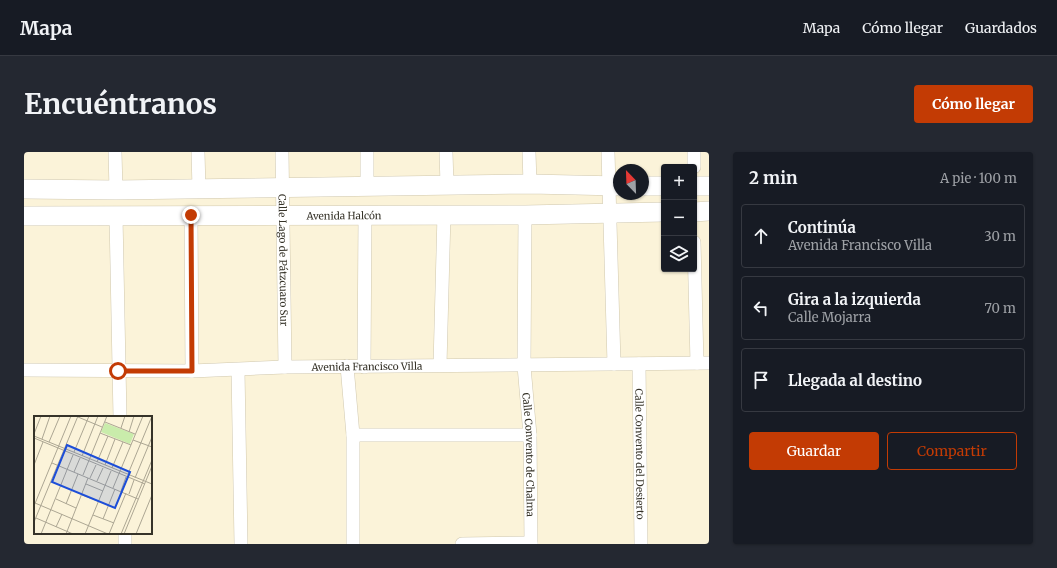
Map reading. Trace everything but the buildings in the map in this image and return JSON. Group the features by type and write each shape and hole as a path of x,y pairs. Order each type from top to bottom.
{"street":[{"path":"115,152 116,190"},
{"path":"198,152 199,189"},
{"name":"Calle Lago de Pátzcuaro Sur","path":"282,152 284,367"},
{"path":"367,152 367,186"},
{"path":"446,152 447,185"},
{"path":"529,152 530,184"},
{"path":"608,152 613,180"},
{"path":"694,152 694,164"},
{"path":"24,189 116,190 530,184 613,186"},
{"path":"697,185 709,186"},
{"path":"649,186 661,186"},
{"path":"613,192 609,214 614,364"},
{"path":"697,212 709,211"},
{"name":"Avenida Halcón","path":"24,216 365,214 525,215 661,212"},
{"path":"364,367 365,214"},
{"path":"440,365 444,214"},
{"path":"191,215 192,371"},
{"name":"Calle Convento de Chalma","path":"525,215 524,366 530,435 531,543"},
{"path":"116,216 120,416"},
{"path":"696,272 703,363"},
{"name":"Avenida Francisco Villa","path":"24,370 192,371 347,366 524,366 703,363"},
{"name":"Calle Convento del Desierto","path":"639,364 641,544"},
{"path":"347,366 353,435 353,544"},
{"path":"238,370 241,544"},
{"path":"353,435 530,435"},
{"path":"462,544 531,543"}],"route":[{"path":"118,371 192,371 191,215"}]}
